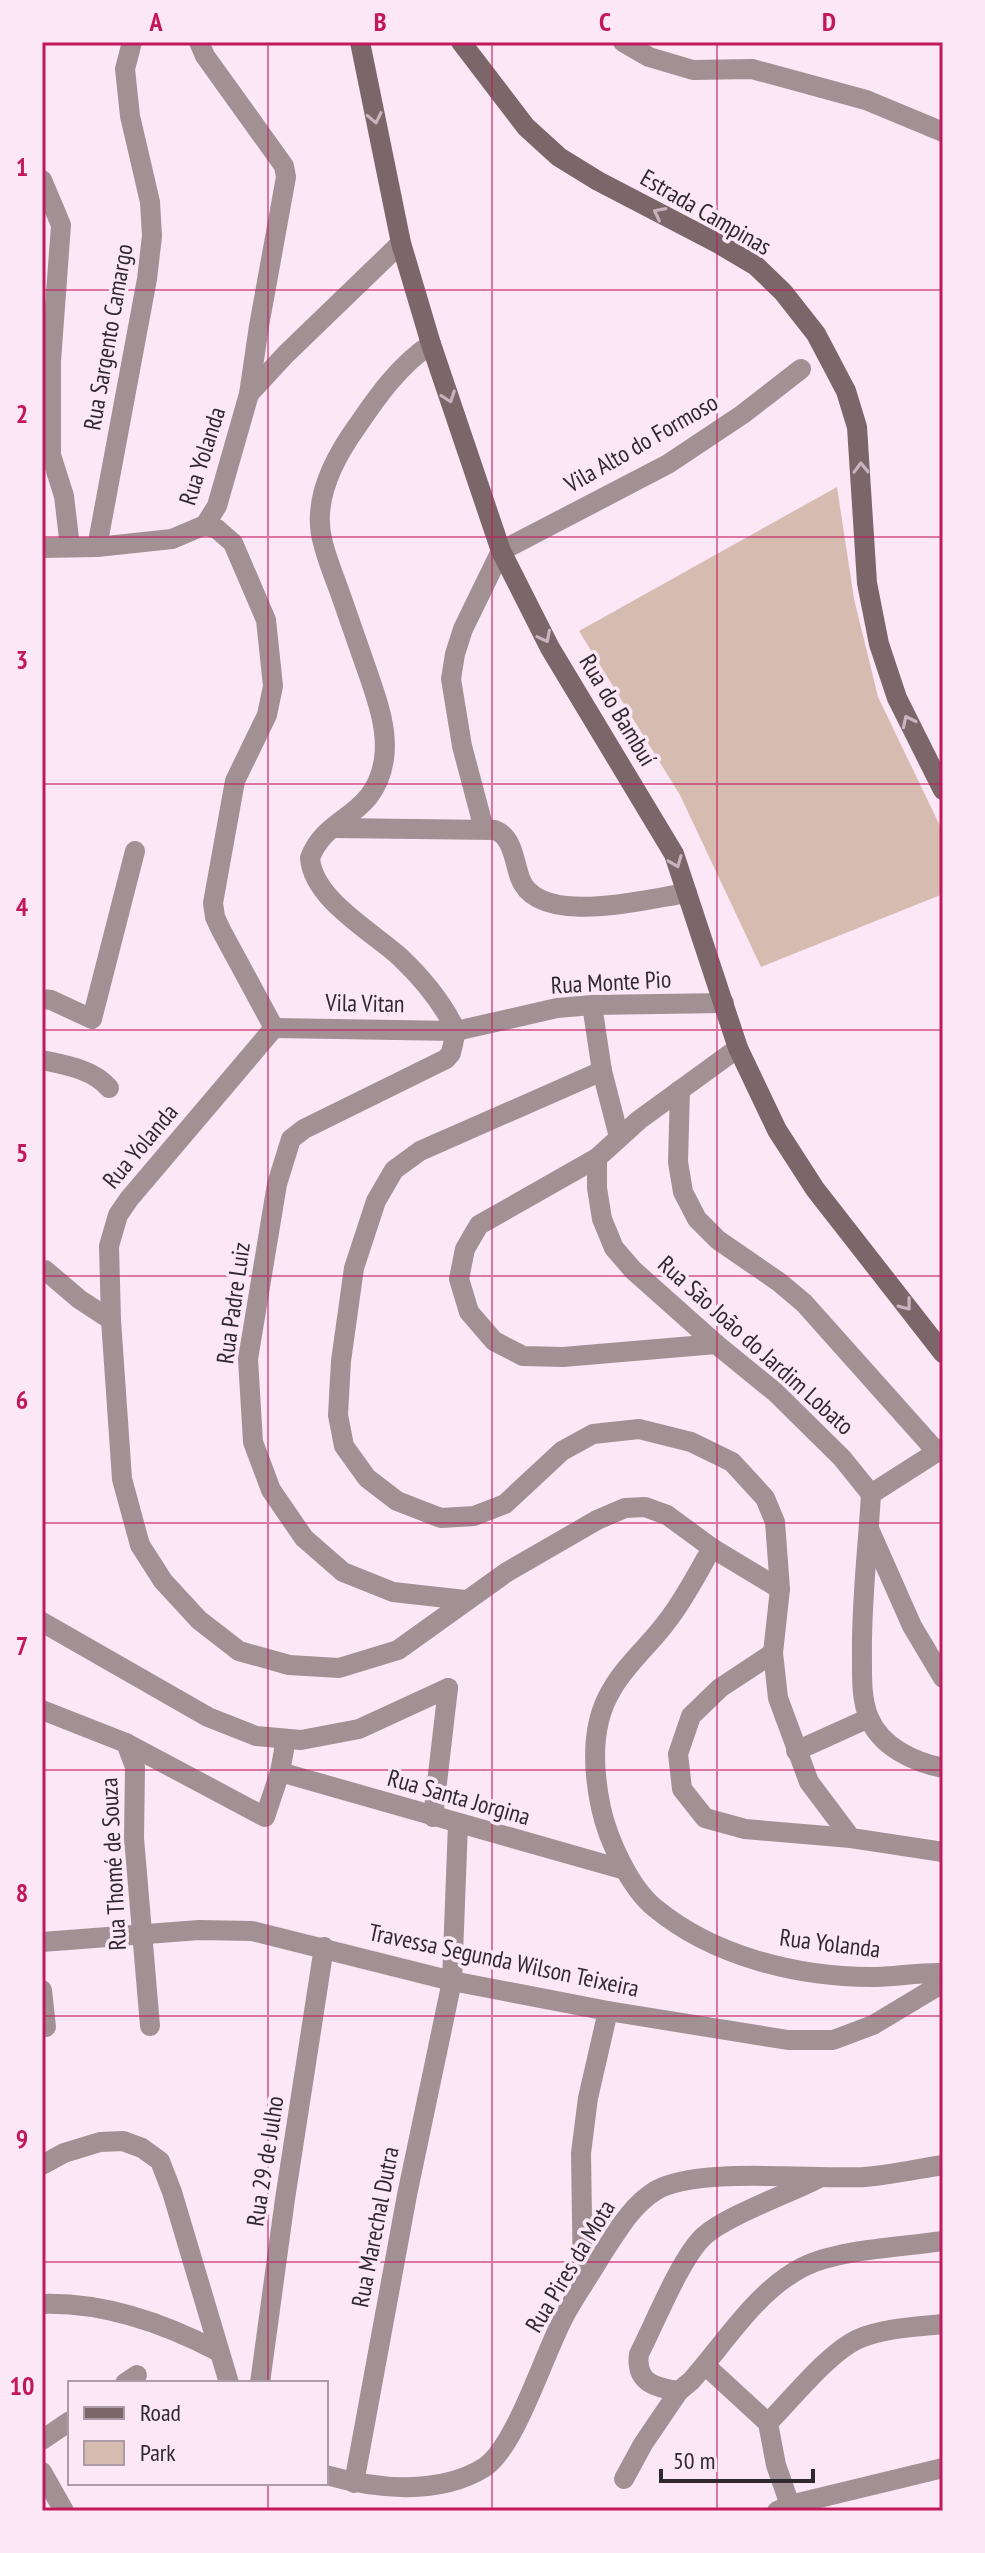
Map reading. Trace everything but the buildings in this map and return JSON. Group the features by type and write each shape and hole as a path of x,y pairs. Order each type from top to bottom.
{"main road":[{"name":"Rua do Bambuí","path":"360,42 401,243 431,344 501,551 550,648 674,854 738,1048 777,1130 815,1189 943,1353"},
{"name":"Estrada Campinas","path":"461,42 526,127 559,157 756,266 783,292 816,334 846,391 857,427 867,583 879,644 897,698 943,790"}],"street":[{"name":"Rua Sargento Camargo","path":"97,547 147,279 152,236 150,202 130,116 125,69 132,42"},
{"path":"199,42 205,56 280,158 286,177 249,394"},
{"path":"623,42 649,57 693,70 752,69 866,100 943,132"},
{"path":"42,180 61,225 51,361 51,455 64,496 70,547"},
{"name":"Rua Yolanda","path":"401,243 249,394 217,506 205,525 217,529 233,543 266,620 273,686 271,701 235,781 213,903 221,930 274,1028 118,1215 109,1246 122,1479 140,1545 163,1581 199,1620 239,1651 289,1665 339,1668 398,1650 507,1572 597,1520 625,1508 645,1507 667,1515 712,1548 780,1589"},
{"path":"431,344 414,356 386,385 343,445 330,470 323,495 322,541 377,699 385,743 378,784 364,804 322,836 310,858 316,882 328,897 401,958 441,1004 456,1031"},
{"name":"Vila Alto do Formoso","path":"501,551 668,464 743,414 801,369"},
{"path":"42,548 97,547 172,539 205,525"},
{"path":"484,829 471,786 451,679 463,629 501,551"},
{"path":"333,828 495,830 507,838 522,882 530,895 542,902 574,908 687,893"},
{"path":"42,999 51,1000 92,1019 135,851"},
{"name":"Rua Monte Pio","path":"456,1031 557,1008 724,1003"},
{"path":"592,1005 602,1071 619,1137"},
{"name":"Vila Vitan","path":"274,1028 456,1031"},
{"name":"Rua Padre Luiz","path":"456,1031 451,1053 446,1059 304,1129 291,1139 277,1184 248,1359 253,1442 271,1490 304,1538 343,1572 393,1592 465,1600"},
{"path":"716,1344 563,1357 523,1356 494,1341 469,1312 459,1279 465,1249 479,1225 597,1158 619,1137 738,1048"},
{"path":"42,1060 73,1067 103,1081 109,1088"},
{"path":"602,1071 420,1151 394,1170 376,1201 354,1268 341,1361 338,1415 344,1446 367,1478 397,1501 441,1518 474,1516 505,1504 562,1451 593,1434 639,1429 691,1442 732,1462 765,1498 775,1522 780,1589 773,1653 778,1698 809,1782 851,1838"},
{"path":"680,1090 678,1162 683,1192 697,1219 718,1240 804,1303 940,1450 871,1494 862,1618 862,1686 869,1718 886,1742 907,1757 943,1768"},
{"name":"Rua São João do Jardim Lobato","path":"597,1158 597,1188 602,1219 614,1248 633,1270 775,1392 842,1458 871,1494"},
{"path":"43,1270 111,1320"},
{"path":"869,1529 912,1626 943,1678"},
{"name":"Rua Yolanda","path":"712,1548 669,1619 611,1691 595,1733 596,1785 605,1825 625,1870 653,1907 710,1944 782,1967 848,1976 943,1973"},
{"path":"42,1622 208,1717 256,1736 301,1740 359,1729 448,1688 433,1817"},
{"path":"773,1653 720,1688 691,1716 678,1754 682,1789 705,1818 745,1829 851,1838 943,1852"},
{"name":"Rua Thomé de Souza","path":"42,1710 126,1743 135,1767 134,1838 150,2026"},
{"path":"796,1751 869,1718"},
{"path":"126,1743 265,1817 280,1772 286,1739"},
{"name":"Rua Santa Jorgina","path":"280,1772 625,1870"},
{"name":"Rua Marechal Dutra","path":"354,2483 407,2195 452,1981 458,1824"},
{"name":"Travessa Segunda Wilson Teixeira","path":"42,1942 199,1930 252,1931 452,1981 608,2011 788,2040 833,2040 873,2025 943,1983"},
{"name":"Rua 29 de Julho","path":"260,2381 324,1947"},
{"path":"42,1990 46,2027"},
{"path":"583,2285 581,2153 588,2098 608,2011"},
{"path":"42,2165 64,2153 100,2142 123,2141 142,2148 160,2161 228,2381"},
{"name":"Rua Pires da Mota","path":"328,2476 354,2483 427,2487 456,2480 486,2466 505,2446 565,2314 583,2285 623,2222 638,2204 658,2189 715,2177 868,2177 943,2165"},
{"path":"679,2391 660,2389 646,2382 639,2372 639,2354 690,2254 704,2236 721,2224 819,2178"},
{"path":"624,2479 643,2444 679,2391 779,2282 805,2266 834,2257 943,2241"},
{"path":"42,2304 66,2303 120,2311 192,2338 219,2352"},
{"path":"768,2423 834,2356 856,2340 883,2331 943,2324"},
{"path":"705,2365 768,2423 783,2508 943,2468"},
{"path":"42,2440 68,2422"},
{"path":"42,2472 64,2511"}],"green space":[{"path":"837,487 854,599 878,697 943,832 943,894 761,967 680,795 579,631"}]}
